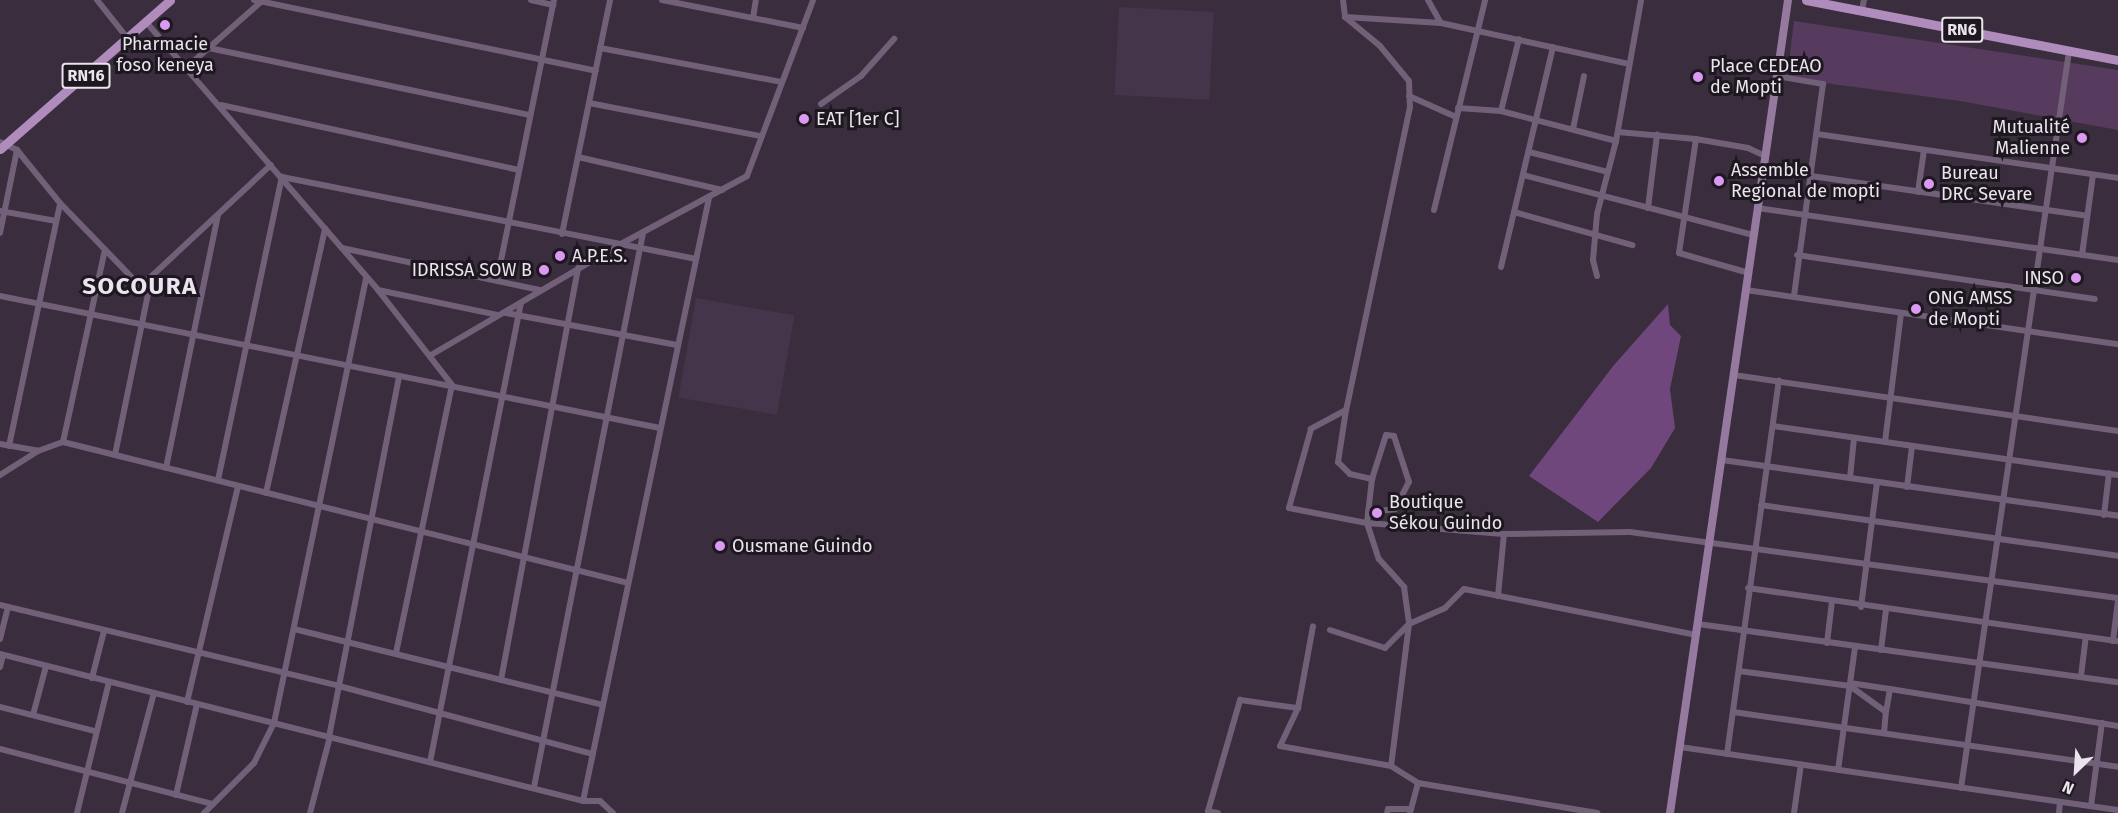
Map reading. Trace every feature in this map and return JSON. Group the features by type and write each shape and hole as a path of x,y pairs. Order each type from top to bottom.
{"main road":[{"name":"RN16","path":"2,145 129,39 170,0"},
{"name":"RN6","path":"1806,0 2118,60"}],"street":[{"path":"97,0 129,39"},
{"path":"254,0 596,71"},
{"path":"497,280 553,3 531,0"},
{"path":"562,234 610,0"},
{"path":"662,0 698,4 803,28"},
{"path":"753,18 756,0"},
{"path":"431,355 506,313 578,268 747,176 813,0"},
{"path":"1343,0 1345,17 1380,46 1409,81 1409,96 1346,410 1338,462 1350,474 1372,479"},
{"path":"1428,0 1442,23"},
{"path":"1434,210 1485,0"},
{"path":"1597,276 1593,260 1602,196 1618,132 1641,0"},
{"path":"1670,813 1788,0"},
{"path":"1862,10 1864,0"},
{"path":"187,67 262,1"},
{"path":"1345,17 1442,23 1629,64"},
{"path":"146,22 221,105 378,290 431,355 452,385 396,653"},
{"path":"821,104 861,76 894,39"},
{"path":"1501,111 1519,39"},
{"path":"1501,267 1553,47"},
{"path":"209,48 530,115"},
{"path":"600,48 781,82"},
{"path":"1961,788 2069,51"},
{"path":"1574,129 1584,76"},
{"path":"1777,76 1823,84 1811,176 1797,255 1794,297"},
{"path":"1409,96 1456,117"},
{"path":"589,102 761,136"},
{"path":"221,105 519,170"},
{"path":"1458,108 1501,111 1616,141"},
{"path":"1618,132 1696,139 1748,148 1765,156"},
{"path":"1816,134 2118,178"},
{"path":"1648,208 1658,135"},
{"path":"1696,139 1678,248 1682,255 1749,273"},
{"path":"2,145 17,150 60,203 148,294 115,455"},
{"path":"0,233 2,211 17,150"},
{"path":"1918,192 1924,150"},
{"path":"1529,152 1608,172"},
{"path":"578,157 722,190"},
{"path":"140,287 271,165"},
{"path":"1523,175 1754,235"},
{"path":"2082,255 2093,175"},
{"path":"1811,176 2088,216"},
{"path":"282,177 508,224 695,259"},
{"path":"218,480 244,344 282,177"},
{"path":"584,801 709,198"},
{"path":"9,446 60,203"},
{"path":"1757,208 2118,260"},
{"path":"2,211 56,221"},
{"path":"1514,212 1632,245"},
{"path":"166,468 218,215"},
{"path":"266,493 325,229"},
{"path":"534,787 550,692 643,233"},
{"path":"342,248 540,290"},
{"path":"63,442 105,250"},
{"path":"1797,255 2096,299"},
{"path":"501,680 578,268"},
{"path":"204,813 254,763 274,723 366,278"},
{"path":"378,290 499,316"},
{"path":"1746,290 2118,344"},
{"path":"0,296 660,428"},
{"path":"430,762 521,302"},
{"path":"506,313 677,345"},
{"path":"1885,442 1901,313"},
{"path":"1734,375 2118,431"},
{"path":"310,813 329,737 399,376"},
{"path":"1727,754 1779,381"},
{"path":"1346,410 1311,429 1289,508 1367,523 1504,534 1630,532 2118,599 2116,641 1860,607 1749,588"},
{"path":"1773,426 2118,475"},
{"path":"1368,512 1395,509 1409,482 1394,436 1386,435 1372,479 1368,512 1367,523 1379,559 1404,587 1409,624 1392,765"},
{"path":"1850,478 1854,438"},
{"path":"0,475 38,451 63,442 628,583"},
{"path":"0,444 38,451"},
{"path":"1907,487 1912,446"},
{"path":"1722,460 2118,516"},
{"path":"2104,515 2109,473"},
{"path":"1860,607 1877,482"},
{"path":"188,702 200,655 210,594 238,486"},
{"path":"1761,506 2118,556"},
{"path":"1498,596 1504,534"},
{"path":"1330,630 1385,648 1409,624 1445,608 1464,589 1697,635"},
{"path":"1827,643 1832,601"},
{"path":"0,604 200,655 339,686 541,742 593,754"},
{"path":"0,639 8,607"},
{"path":"1881,650 1886,610"},
{"path":"1698,624 2118,682"},
{"path":"1313,626 1298,708 1280,746 1392,765 1418,783 1598,813"},
{"path":"294,629 603,705"},
{"path":"92,678 104,631"},
{"path":"2081,676 2086,637"},
{"path":"1838,770 1855,647"},
{"path":"0,668 1,655 584,801 600,801 613,813"},
{"path":"33,715 46,666"},
{"path":"1739,671 1890,689 1973,705 2118,726"},
{"path":"87,813 78,812 95,731 109,682"},
{"path":"1850,685 1886,712"},
{"path":"1884,733 1890,689"},
{"path":"122,813 154,693"},
{"path":"1218,813 1208,811 1240,700 1298,708"},
{"path":"176,795 197,704"},
{"path":"0,706 95,731"},
{"path":"1733,712 2118,766"},
{"path":"2091,806 2102,723"},
{"path":"1680,747 2116,811"},
{"path":"0,749 213,804"},
{"path":"1794,813 1801,764"},
{"path":"1387,813 1388,809 1411,811 1418,783"},
{"path":"2059,813 2060,802"}],"shaded area":[{"path":"1119,7 1214,12 1209,100 1114,95"},
{"path":"1794,21 2118,70 2118,130 1960,101 1787,78"},
{"path":"696,298 794,315 777,415 678,397"},
{"path":"1668,304 1670,325 1681,336 1670,389 1675,428 1651,468 1598,522 1529,476 1614,365"}],"place":[{"name":"Pharmacie foso keneya","path":"165,25"},
{"name":"Place CEDEAO de Mopti","path":"1698,77"},
{"name":"EAT [1er C]","path":"804,119"},
{"name":"Mutualité Malienne","path":"2082,138"},
{"name":"Assemble Regional de mopti","path":"1719,181"},
{"name":"Bureau DRC Sevare","path":"1929,184"},
{"name":"A.P.E.S.","path":"560,256"},
{"name":"IDRISSA SOW B","path":"544,270"},
{"name":"INSO","path":"2076,278"},
{"name":"ONG AMSS de Mopti","path":"1916,309"},
{"name":"Boutique Sékou Guindo","path":"1377,513"},
{"name":"Ousmane Guindo","path":"720,546"}],"district":[{"name":"SOCOURA","path":"140,287"}]}
